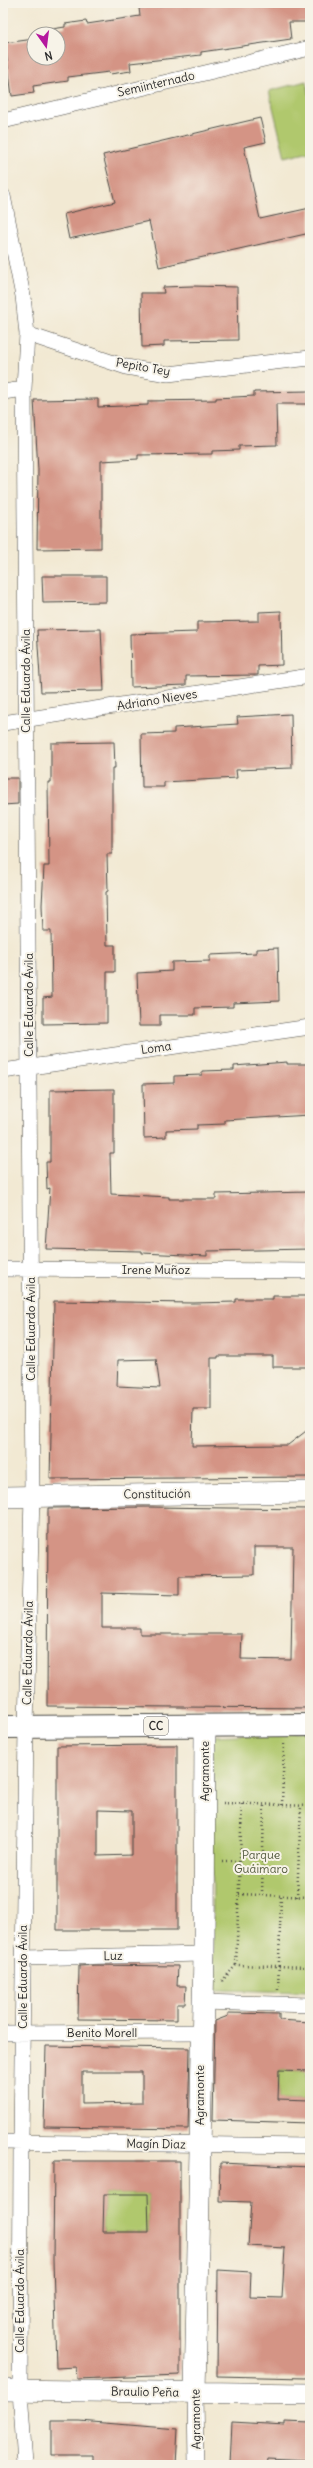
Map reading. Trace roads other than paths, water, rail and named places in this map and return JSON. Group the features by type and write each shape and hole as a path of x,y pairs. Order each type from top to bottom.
{"highway":[{"name":"CC","path":"3,1727 310,1725"}],"street":[{"name":"Semiinternado","path":"3,121 310,48"},
{"name":"Calle Eduardo Ávila","path":"3,196 23,296 27,334 24,388 32,1496 26,1726 22,2142 11,2390 25,2465"},
{"name":"Pepito Tey","path":"27,334 126,367 168,374 310,358"},
{"path":"3,392 24,388"},
{"name":"Adriano Nieves","path":"3,723 310,676"},
{"name":"Loma","path":"3,1071 29,1066 310,1027"},
{"name":"Irene Muñoz","path":"3,1268 310,1271"},
{"name":"Constitución","path":"3,1497 310,1492"},
{"name":"Agramonte","path":"196,2465 195,2393 201,2032 204,1954 205,1725"},
{"name":"Luz","path":"23,1958 204,1954"},
{"path":"202,2002 278,1997 310,2005"},
{"name":"Benito Morell","path":"3,2033 201,2032"},
{"name":"Magín Diaz","path":"3,2142 310,2146"},
{"name":"Braulio Peña","path":"11,2390 310,2394"}],"park label":[{"name":"Parque Guáimaro","path":"261,1862"}]}
